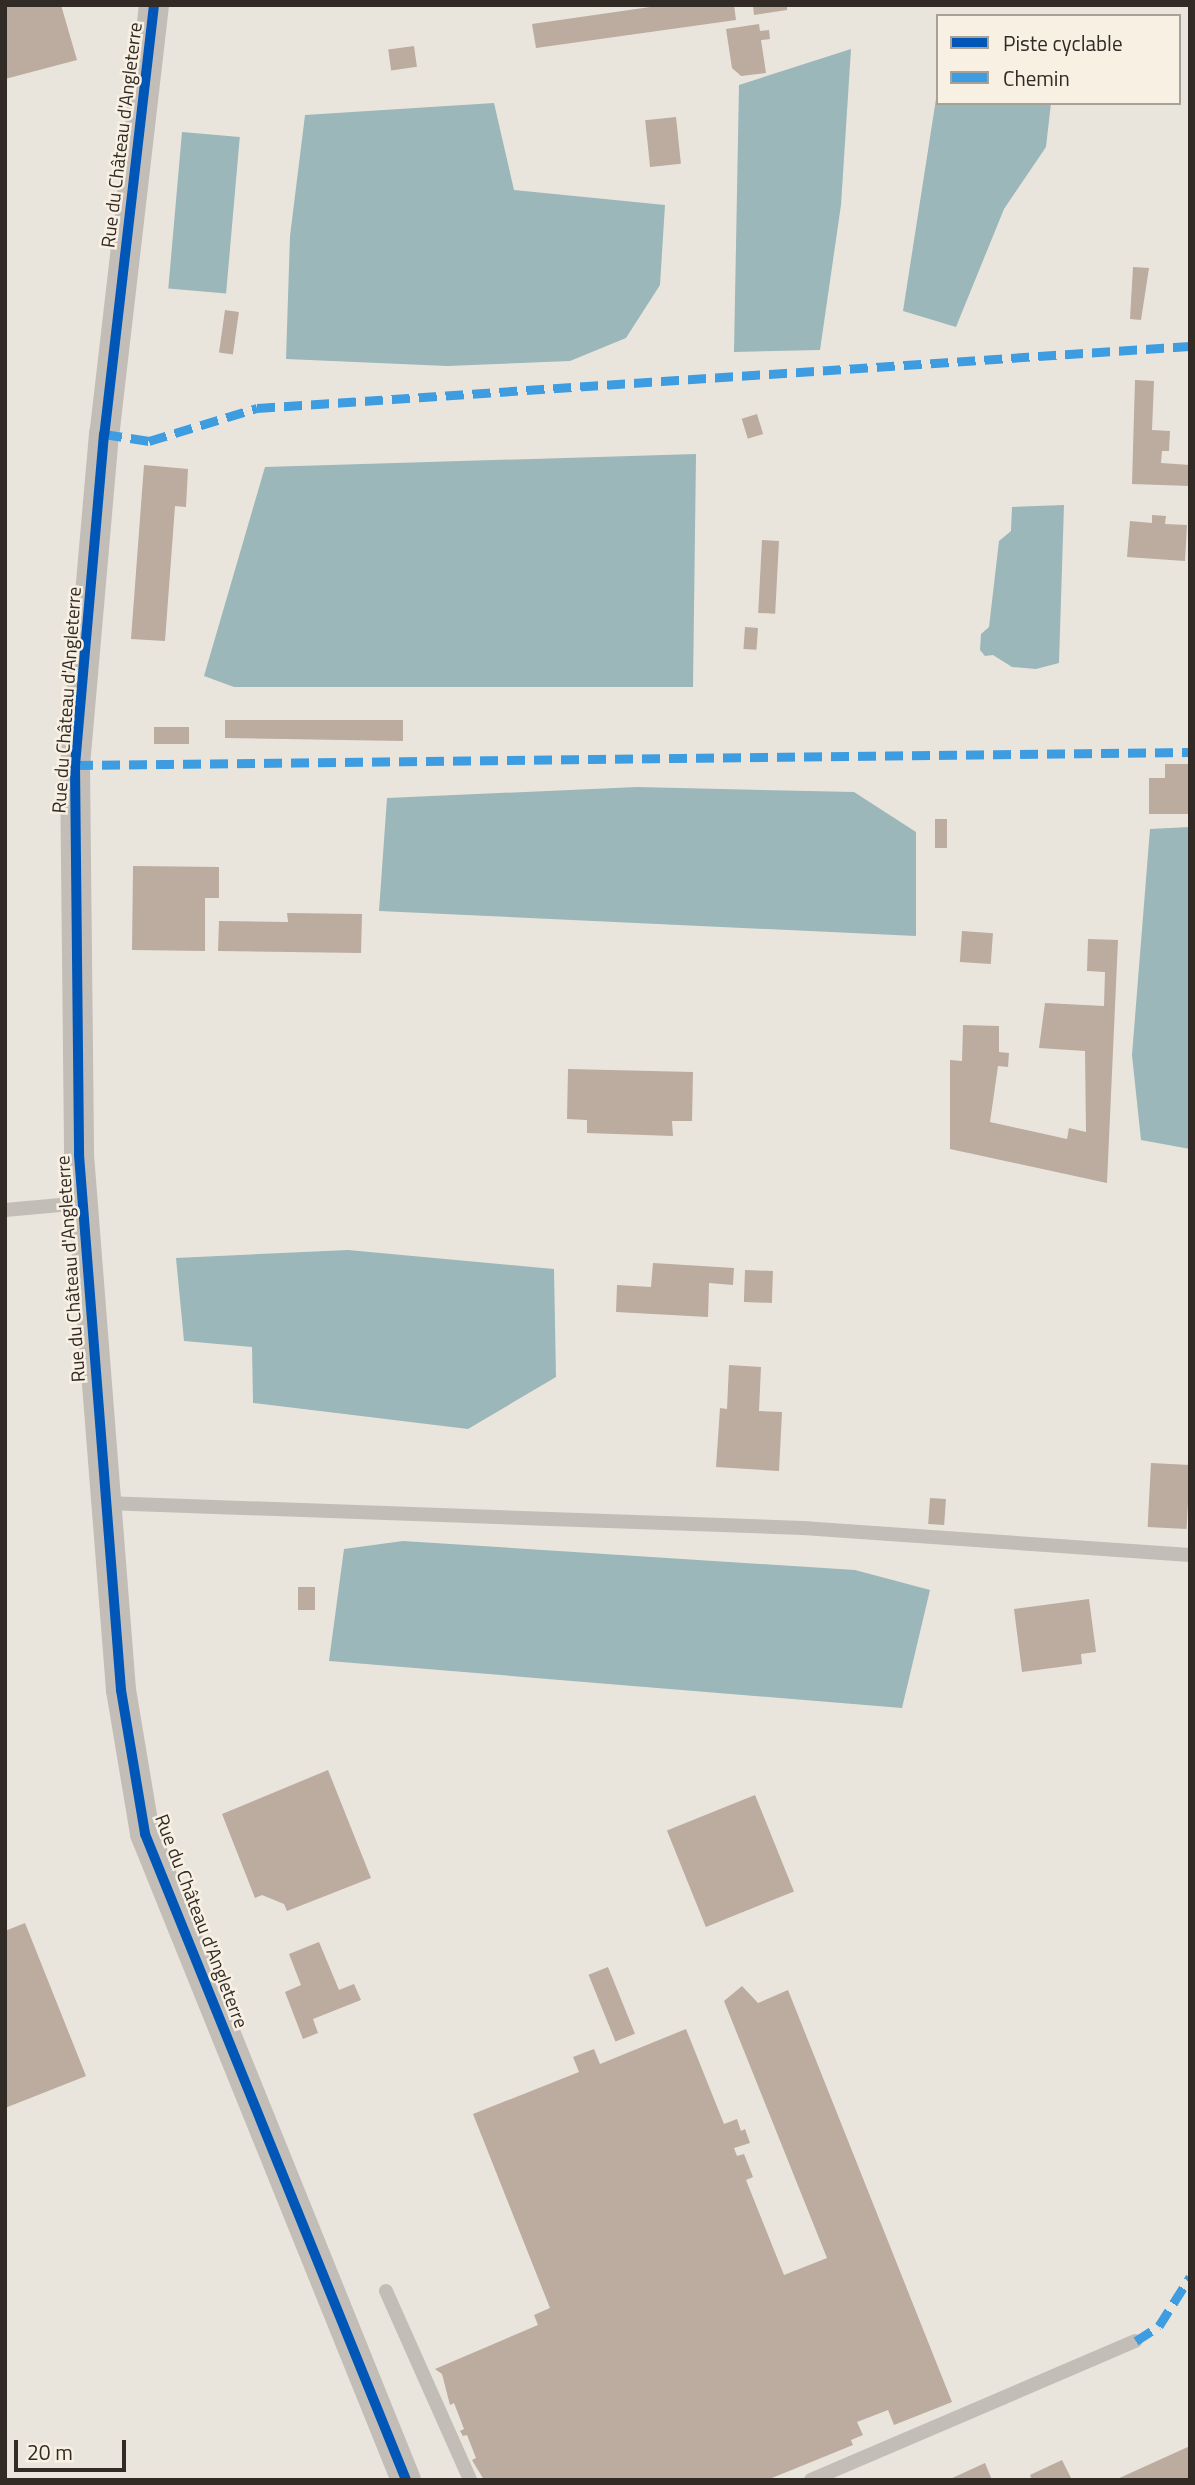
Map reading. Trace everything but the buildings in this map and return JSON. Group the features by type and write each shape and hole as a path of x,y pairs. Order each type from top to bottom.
{"street":[{"name":"Rue du Château d'Angleterre","path":"154,5 104,434 75,765 75,992 83,1203 121,1690 133,1780 145,1833 406,2480"}],"lane":[{"path":"5,1210 83,1203"},
{"path":"106,1503 803,1528 1190,1555"},
{"path":"386,2291 470,2480"},
{"path":"810,2480 1136,2341"}],"water":[{"path":"851,49 841,205 820,350 734,352 739,85"},
{"path":"936,99 936,105 1051,105 1046,147 1004,209 956,327 903,311"},
{"path":"494,103 514,190 665,205 660,285 626,338 570,361 447,366 286,359 290,236 305,115"},
{"path":"182,132 240,137 226,293 168,288"},
{"path":"696,454 693,687 234,687 204,676 265,467"},
{"path":"1064,505 1059,663 1036,669 1012,667 993,655 985,656 980,650 981,634 989,627 999,541 1011,531 1012,507"},
{"path":"637,787 854,792 916,832 916,936 379,911 387,798"},
{"path":"1190,827 1190,1149 1141,1140 1132,1055 1150,829"},
{"path":"348,1250 554,1269 556,1377 468,1429 253,1403 252,1347 184,1341 176,1258"},
{"path":"403,1541 855,1570 930,1590 902,1708 329,1661 344,1549"}],"marked path":[{"path":"104,434 149,441 257,408 1190,346"},
{"path":"75,765 1190,752"},
{"path":"1136,2341 1159,2326 1190,2277"}],"cycle path":[{"path":"154,5 104,434 75,765 79,1155 121,1690 145,1834 406,2480"}]}
